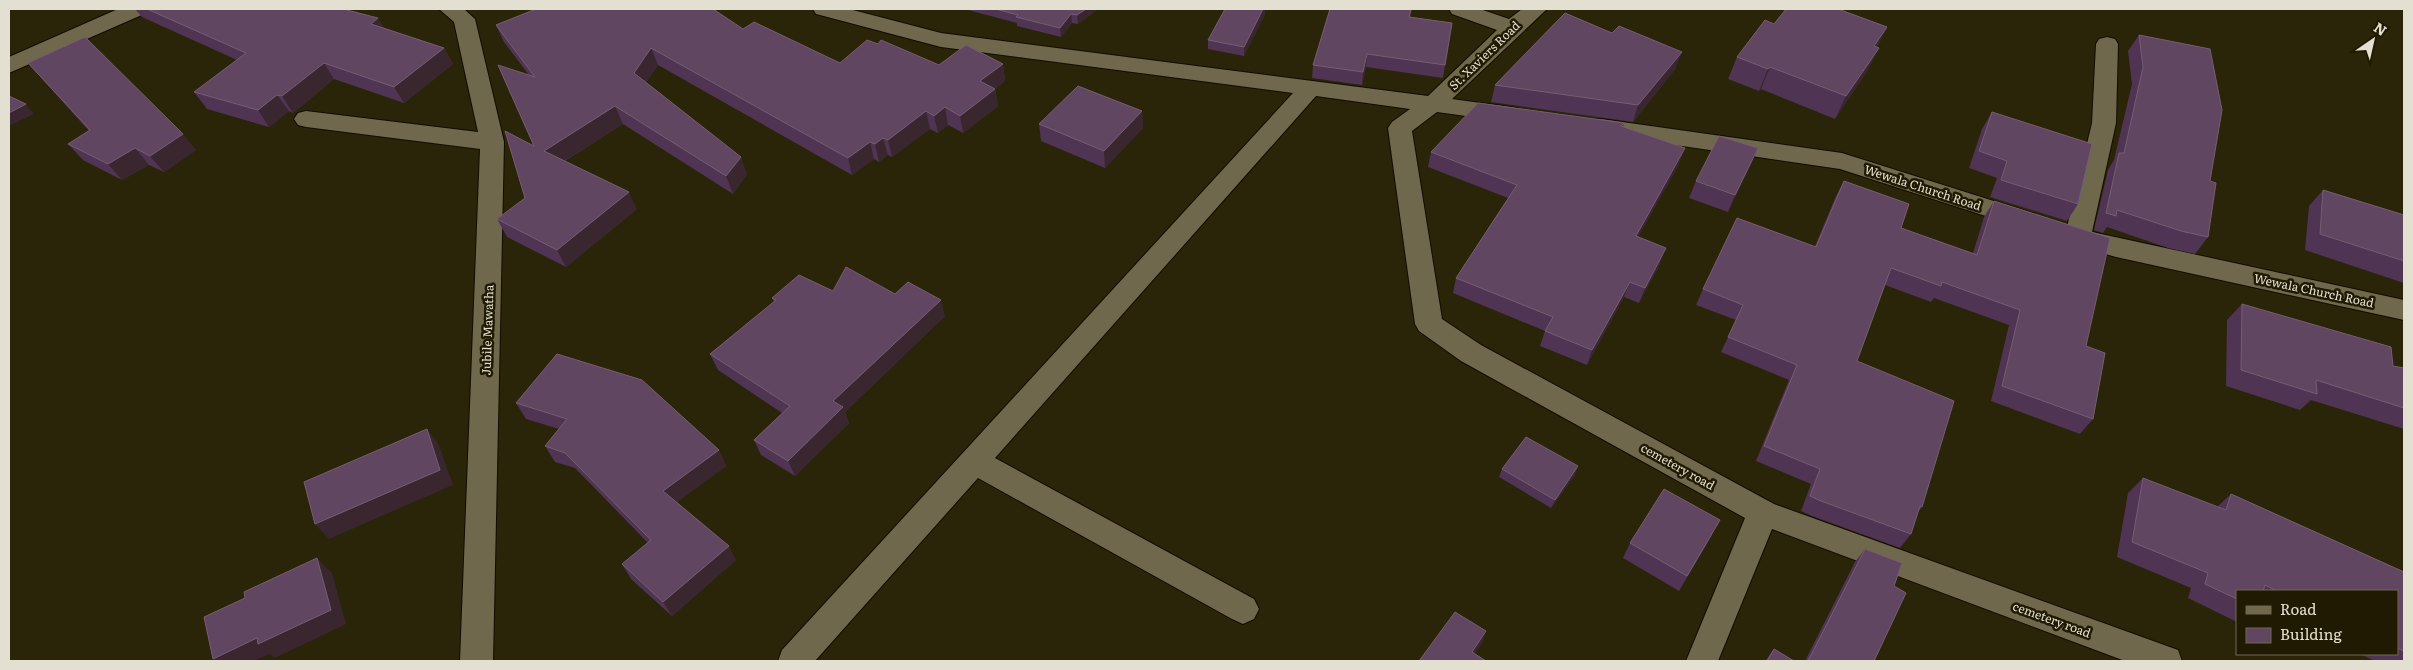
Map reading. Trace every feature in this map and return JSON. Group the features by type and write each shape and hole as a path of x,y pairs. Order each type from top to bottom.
{"street":[{"path":"9,66 136,9"},
{"name":"Jubile Mawatha","path":"450,9 464,19 492,142 477,661"},
{"path":"824,9 941,40 1531,117"},
{"path":"1460,9 1512,28"},
{"name":"St. Xaviers Road","path":"1434,103 1512,28 1536,9"},
{"path":"2078,236 2104,123 2107,44"},
{"path":"794,661 1311,88"},
{"name":"cemetery road","path":"1434,103 1400,128 1429,324 1470,353 1763,513 2166,661"},
{"path":"306,119 492,142"},
{"name":"Wewala Church Road","path":"1580,124 1842,161 2116,248 2404,310"},
{"path":"974,461 1243,609"},
{"path":"1702,661 1763,513"}],"building":[{"path":"147,9 343,9 378,18 371,24 444,48 394,87 324,63 282,96 277,95 258,110 194,92 246,53"},
{"path":"536,9 713,9 743,29 754,22 840,63 867,40 878,44 881,40 939,65 966,45 1003,64 980,81 995,89 960,116 945,107 934,116 926,111 888,140 883,138 875,144 870,142 848,158 651,48 634,73 741,157 726,176 615,106 544,151 629,192 557,250 497,219 525,198 505,131 534,146 498,65 535,77 496,25"},
{"path":"996,9 1086,9 1077,15 1071,14 1060,28 1016,17 1018,15"},
{"path":"1225,9 1263,9 1244,47 1208,40"},
{"path":"1330,9 1411,9 1409,17 1452,23 1445,65 1367,54 1363,72 1313,65"},
{"path":"1786,9 1838,9 1887,27 1874,46 1879,48 1846,96 1770,67 1768,69 1737,57 1765,20 1774,24"},
{"path":"1565,13 1612,33 1619,26 1682,52 1638,105 1495,85"},
{"path":"2139,35 2210,49 2222,110 2210,181 2216,183 2208,237 2181,231 2117,210 2116,216 2106,213 2119,153 2124,153 2143,67"},
{"path":"85,37 183,134 150,156 135,148 108,164 68,144 90,130 28,63"},
{"path":"1078,86 1142,111 1104,151 1039,124"},
{"path":"9,96 26,104 9,113"},
{"path":"1478,103 1624,123 1621,126 1685,148 1636,236 1666,248 1645,288 1630,282 1592,350 1545,331 1553,317 1456,278 1517,185 1431,152"},
{"path":"1992,112 2092,144 2078,204 2001,180 2007,161 1979,151"},
{"path":"1719,136 1758,148 1735,195 1696,181"},
{"path":"1844,181 1909,204 1901,228 1977,255 1994,201 2110,238 2086,346 2105,353 2093,419 2002,386 2020,310 1942,282 1941,286 1891,268 1857,361 1954,401 1922,507 1920,506 1911,534 1810,496 1820,469 1764,446 1797,365 1728,337 1743,305 1703,289 1737,218 1816,247"},
{"path":"2323,190 2404,215 2404,261 2320,234"},
{"path":"846,267 895,294 908,282 941,300 833,401 843,407 788,461 754,440 790,406 710,354 776,300 772,298 799,275 833,291"},
{"path":"2242,304 2391,347 2393,366 2404,368 2404,408 2316,380 2317,394 2241,370"},
{"path":"557,354 642,380 719,450 663,491 729,546 663,602 622,564 651,540 565,453 545,446 567,419 516,403"},
{"path":"427,429 440,470 315,524 304,482"},
{"path":"1526,437 1578,466 1555,500 1502,469"},
{"path":"2143,478 2226,510 2231,494 2404,572 2404,651 2398,648 2398,590 2275,590 2265,585 2263,590 2236,590 2236,599 2205,584 2208,573 2132,542"},
{"path":"1664,489 1720,520 1687,576 1630,543"},
{"path":"1865,549 1902,563 1894,586 1906,593 1874,661 1808,661"},
{"path":"317,558 331,610 258,644 257,638 213,659 204,617 245,598 244,592"},
{"path":"1455,612 1486,631 1472,652 1486,661 1419,661"},
{"path":"1774,649 1794,661 1767,661"}]}
